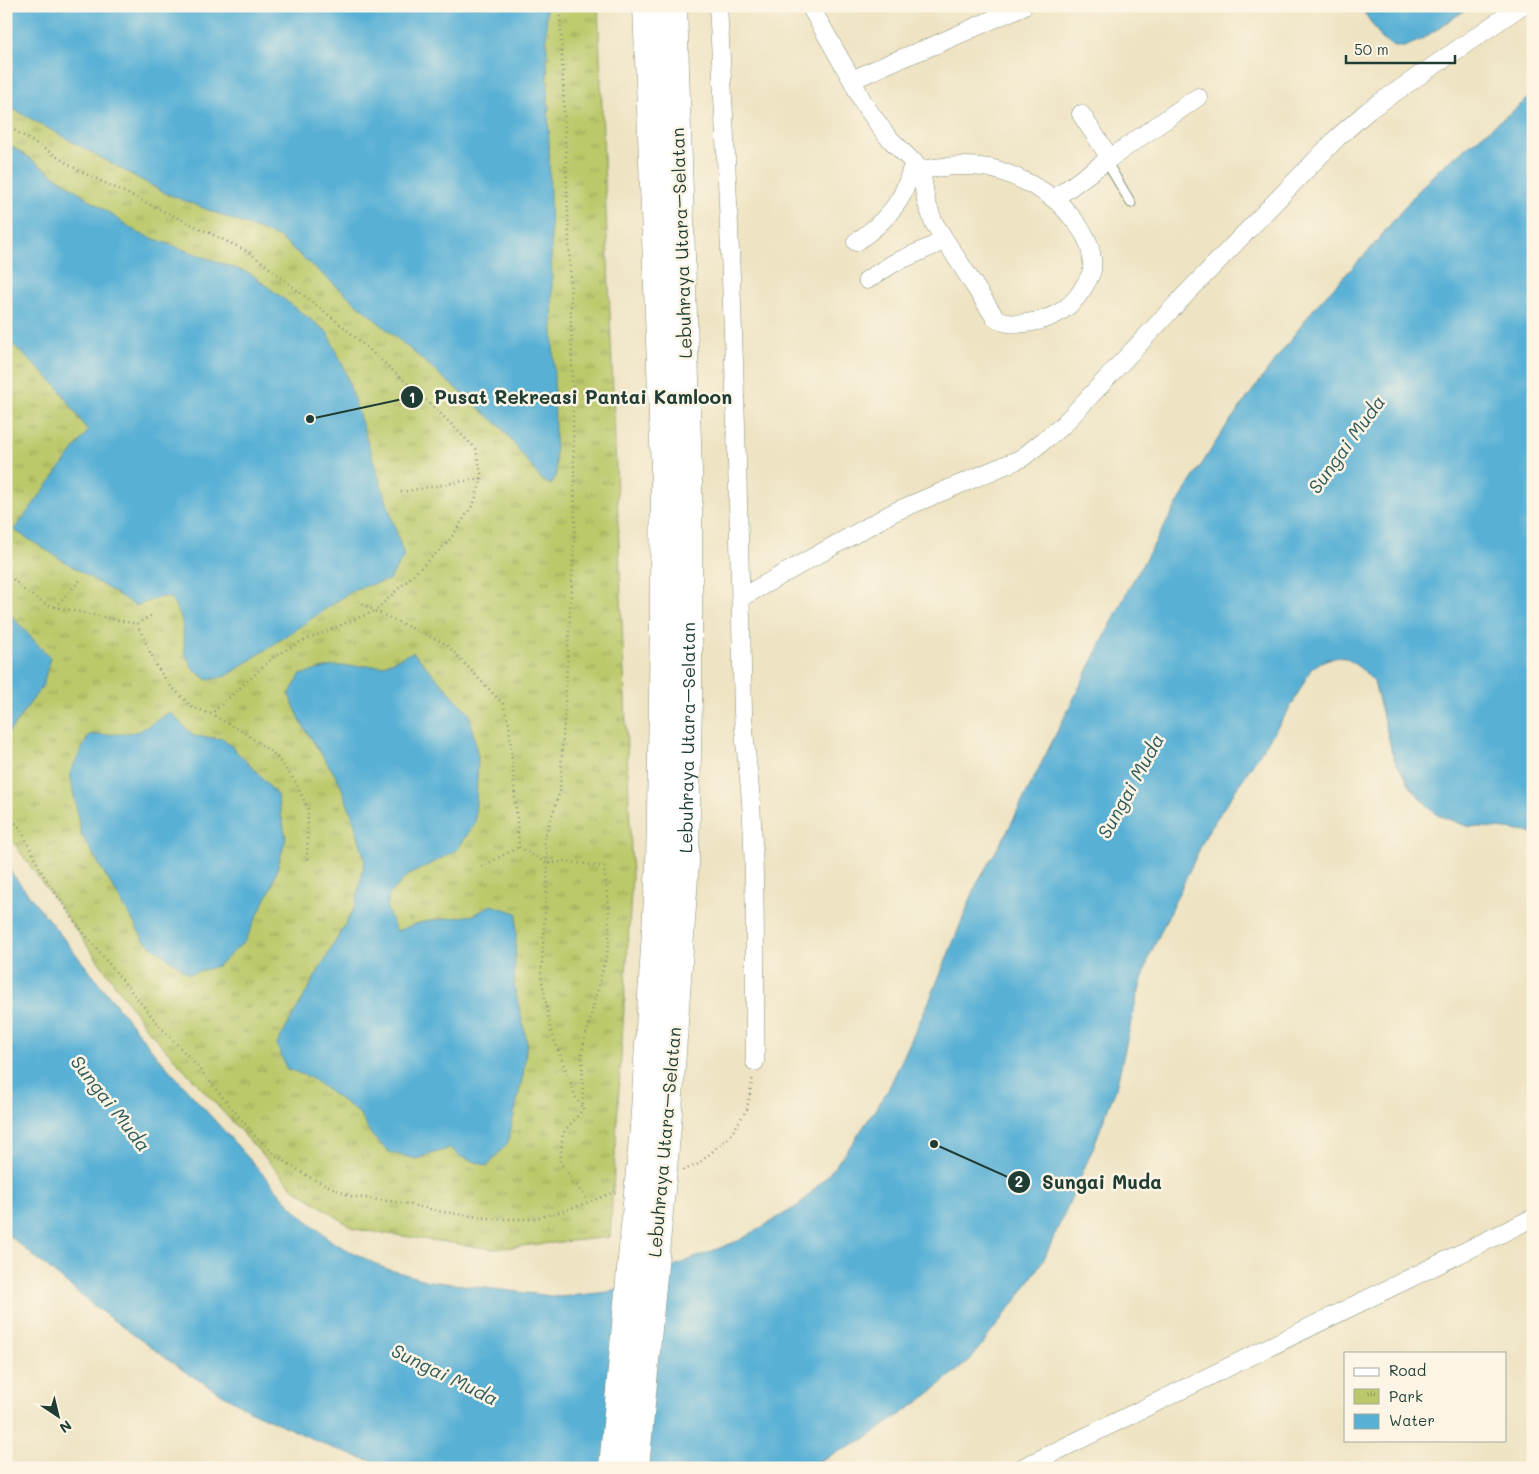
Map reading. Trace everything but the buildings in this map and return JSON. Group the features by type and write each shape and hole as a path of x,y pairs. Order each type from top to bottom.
{"highway":[{"name":"Lebuhraya Utara–Selatan","path":"635,1468 656,1126 665,478 647,6"},
{"name":"Lebuhraya Utara–Selatan","path":"613,1468 656,1126 685,862 688,680 688,473 673,6"}],"street":[{"path":"718,6 728,191 742,597 744,716 751,801 755,1062"},
{"path":"810,6 864,104 887,136 918,166 926,201 934,224 999,320 1005,323 1016,324 1047,319 1064,311 1075,300 1092,271 1088,240 1054,199 1037,188 990,168 918,166"},
{"path":"852,80 1023,6"},
{"path":"742,597 894,512 1022,458 1035,449 1062,426 1185,295 1338,137 1369,110 1521,6"},
{"path":"1054,199 1198,97"},
{"path":"1081,114 1108,159"},
{"path":"856,242 885,219 918,166"},
{"path":"867,280 894,263 944,241"},
{"path":"1022,1468 1533,1218"}],"lane":[{"path":"1108,159 1131,203"}],"path":[{"path":"560,6 570,265 575,525 560,791 544,840 548,864 541,976 551,1031 576,1100 583,1109"},
{"path":"6,124 78,170 249,252 346,328 436,409 476,448 482,478 474,503 448,541 375,611 300,642 275,656 211,714"},
{"path":"401,492 482,478"},
{"path":"6,572 41,602 55,607 137,624 152,616"},
{"path":"55,607 81,579"},
{"path":"358,601 375,611 446,644 503,704 508,724 519,847"},
{"path":"137,624 156,665 168,683 192,707 211,714 275,755 295,781 308,810 308,863"},
{"path":"6,811 20,828 42,873 75,922 237,1116 277,1156 309,1177 350,1196 495,1219 532,1219 564,1211 624,1189"},
{"path":"519,847 548,864 565,861 604,867 609,908 608,945 582,1051 583,1109 563,1133 560,1162 588,1201"},
{"path":"481,867 519,847"},
{"path":"679,1171 697,1165 730,1136 747,1109 755,1062"}],"green space":[{"path":"6,6 598,6 632,877 610,1237 493,1249 354,1229 291,1186 147,1029 6,832"}],"water":[{"path":"6,6 546,6 556,476 551,485 541,479 501,427 280,238 165,193 6,105"},
{"path":"1360,6 1471,6 1421,40 1404,47 1394,47 1382,39"},
{"path":"1533,95 1533,833 1466,826 1436,814 1414,792 1394,759 1374,682 1363,670 1346,658 1334,657 1321,662 1311,669 1290,708 1207,833 1149,957 1136,1001 1116,1088 1091,1153 1045,1257 1020,1295 970,1360 920,1401 865,1439 800,1468 393,1468 337,1450 247,1409 187,1373 95,1307 6,1233 6,866 156,1055 295,1210 334,1243 384,1268 429,1281 560,1297 608,1292 740,1240 799,1205 828,1175 854,1141 888,1090 930,999 978,881 1006,834 1131,584 1189,484 1227,425 1315,307 1371,248 1416,193 1439,169"},
{"path":"6,142 138,233 251,274 327,332 344,368 404,556 389,580 355,589 227,676 208,680 193,669 185,653 182,620 171,598 160,597 136,606 14,530 88,431 58,387 6,338"},
{"path":"6,610 50,658 43,685 10,731 6,730"},
{"path":"413,652 469,713 478,758 475,823 457,850 407,876 389,895 387,909 396,931 422,922 474,915 491,905 517,913 514,985 527,1042 523,1075 508,1142 488,1166 461,1157 450,1148 416,1159 389,1152 372,1136 359,1113 311,1078 286,1068 277,1044 355,907 365,860 353,818 339,781 303,726 289,695 300,675 332,666 382,666"},
{"path":"170,712 194,736 224,739 255,770 277,795 286,838 272,886 245,941 218,966 189,974 144,940 81,834 70,773 89,735 123,734 140,731"}],"place":[{"name":"Pusat Rekreasi Pantai Kamloon","path":"310,419"},
{"name":"Sungai Muda","path":"934,1144"}]}
